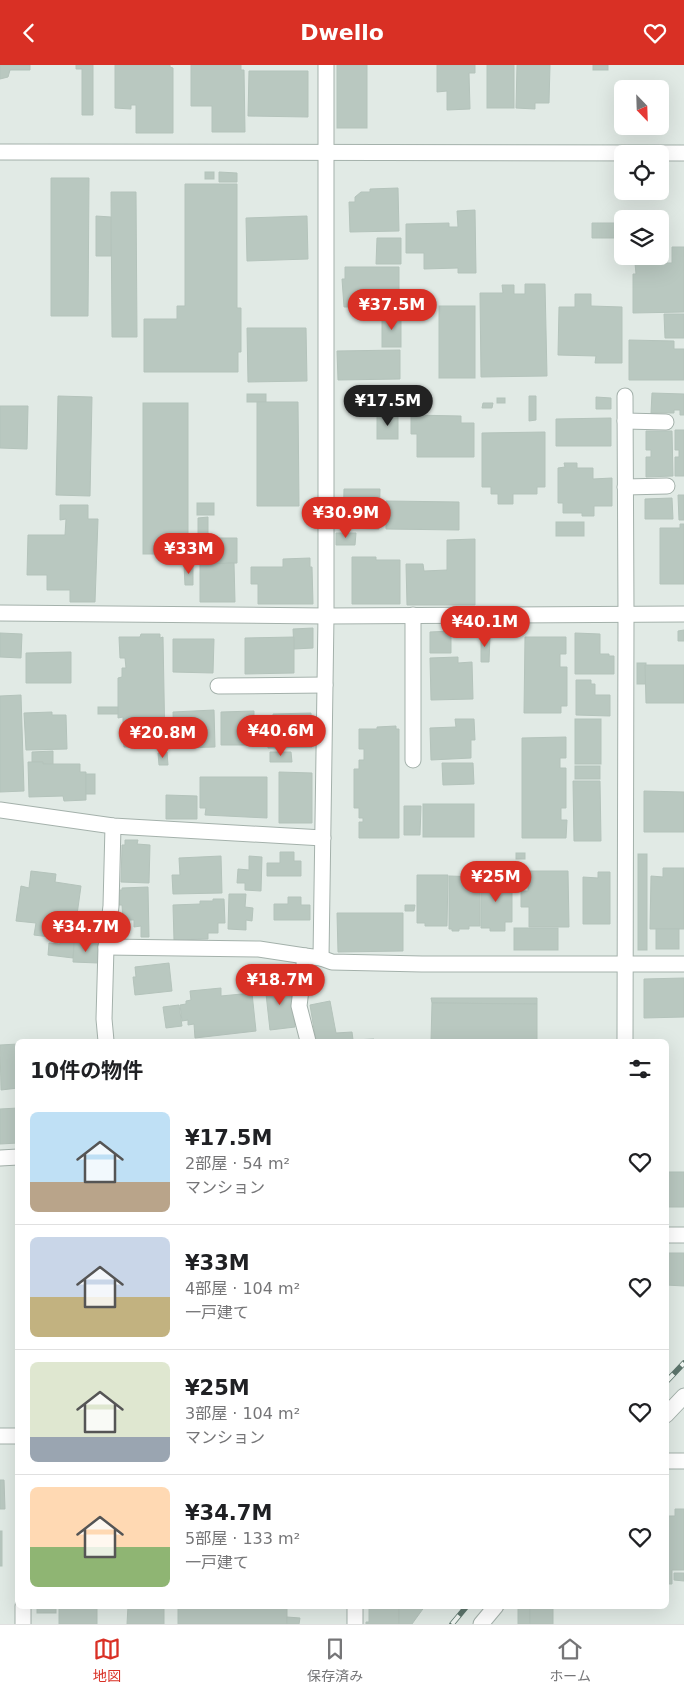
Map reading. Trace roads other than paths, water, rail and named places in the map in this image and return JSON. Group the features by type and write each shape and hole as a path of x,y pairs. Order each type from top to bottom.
{"street":[{"path":"322,958 326,616 326,65"},
{"path":"0,152 684,153"},
{"path":"625,396 625,1039"},
{"path":"625,421 666,422"},
{"path":"625,487 667,486"},
{"path":"0,613 326,616 684,614"},
{"path":"413,615 414,760"},
{"path":"218,686 325,685"},
{"path":"0,810 113,826 323,838"},
{"path":"106,1039 104,1019 106,947 110,906 113,826"},
{"path":"106,947 259,949 332,961 422,964 684,964"},
{"path":"305,956 299,1006 307,1039"},
{"path":"0,1158 15,1157"},
{"path":"669,1235 684,1235"},
{"path":"669,1412 684,1396"},
{"path":"0,1436 15,1436"},
{"path":"669,1461 684,1461"},
{"path":"23,1609 23,1624"},
{"path":"355,1609 355,1624"},
{"path":"481,1624 494,1609"}],"railway":[{"path":"669,1379 684,1363"},
{"path":"452,1624 464,1609"}]}
